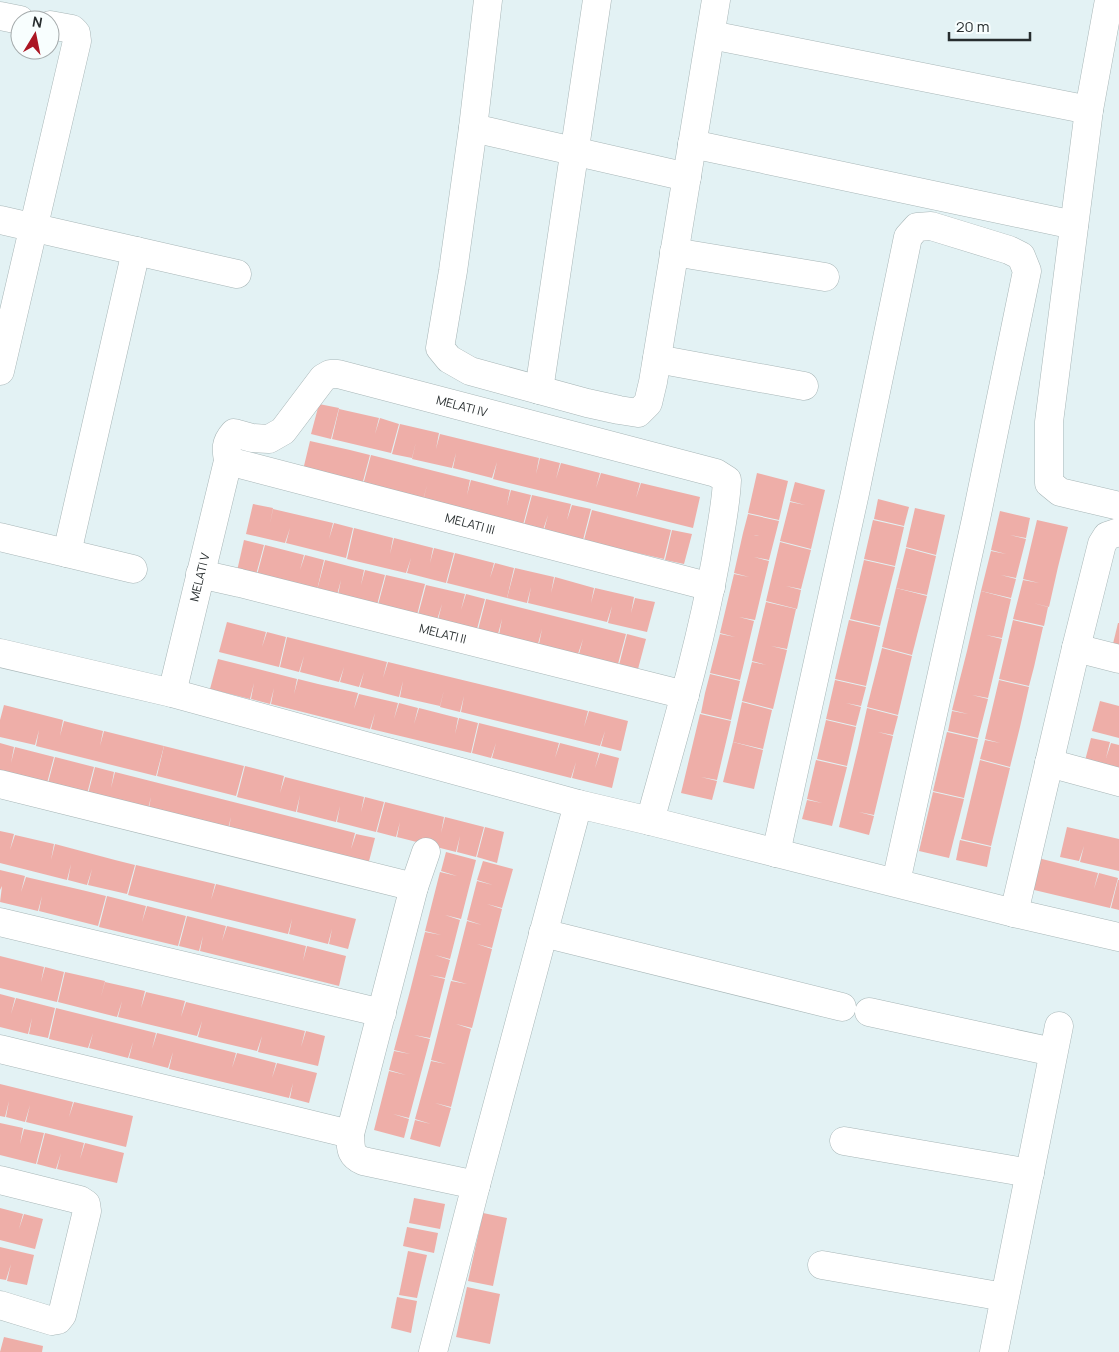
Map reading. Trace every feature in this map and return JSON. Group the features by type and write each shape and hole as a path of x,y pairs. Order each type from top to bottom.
{"street":[{"path":"488,0 473,128 440,348 449,359 470,371 587,403 638,413 648,403 657,359 716,0"},
{"path":"539,390 597,0"},
{"path":"1109,0 1089,110 1049,422 1049,483 1060,492 1119,506"},
{"path":"0,372 77,41 76,33 72,29 60,27"},
{"path":"711,35 1089,110"},
{"path":"473,128 687,177"},
{"path":"692,144 1074,225"},
{"path":"0,220 237,274"},
{"path":"776,852 855,493 908,237 917,227 931,226 1009,250 1021,256 1027,271 976,519 896,882"},
{"path":"67,553 136,251"},
{"path":"674,252 825,277"},
{"path":"657,359 804,386"},
{"name":"MELATI IV","path":"228,461 226,450 229,439 234,433 252,438 269,439 283,431 323,378 330,374 338,374 716,473 727,480 726,497 711,588"},
{"name":"MELATI V","path":"172,693 228,461"},
{"name":"MELATI III","path":"228,461 711,588"},
{"path":"1014,912 1102,544 1106,536 1119,532"},
{"path":"0,537 133,569"},
{"name":"MELATI II","path":"200,574 240,582 685,695"},
{"path":"650,821 685,695 711,588"},
{"path":"1076,648 1119,659"},
{"path":"0,653 172,693 578,804 1119,937"},
{"path":"1049,763 1119,782"},
{"path":"0,784 414,887"},
{"path":"433,1352 578,804"},
{"path":"426,852 414,887 350,1134 352,1152 362,1162 476,1185"},
{"path":"0,922 382,1013"},
{"path":"543,933 842,1007"},
{"path":"869,1012 1053,1052"},
{"path":"994,1352 1059,1026"},
{"path":"0,1049 350,1134"},
{"path":"844,1141 1030,1173"},
{"path":"0,1180 80,1200 86,1204 87,1211 62,1315 58,1320 52,1321 0,1305"},
{"path":"822,1266 1004,1297"}],"building":[{"path":"319,404 339,408 331,439 311,434"},
{"path":"339,409 379,418 375,434 380,418 399,424 391,453 332,439"},
{"path":"400,424 439,433 436,449 440,434 539,458 536,474 540,458 560,463 556,479 561,463 600,473 596,488 601,473 640,483 636,498 641,483 700,497 693,528 493,479 497,462 492,478 453,468 456,453 452,468 412,459 416,442 412,458 392,454"},
{"path":"310,441 370,455 362,485 303,470"},
{"path":"371,455 470,480 467,495 471,480 510,490 507,505 511,490 531,495 523,525 423,501 427,485 423,500 363,485"},
{"path":"757,473 788,481 779,520 748,513"},
{"path":"795,482 825,490 811,549 780,541 790,502 805,505 790,501"},
{"path":"532,495 571,504 567,520 572,505 591,509 583,540 544,530 548,515 543,530 524,525"},
{"path":"878,499 909,507 904,526 874,519"},
{"path":"253,504 273,508 270,524 273,509 333,523 329,539 334,523 353,528 346,558 286,543 290,528 285,543 246,534"},
{"path":"915,508 945,515 936,555 906,547"},
{"path":"592,510 671,530 664,559 584,540"},
{"path":"1000,511 1030,518 1026,538 1010,535 1026,539 1016,578 1001,575 1016,579 1011,598 981,591 991,551 1006,554 991,550"},
{"path":"748,514 779,521 769,560 754,557 769,561 755,620 739,617 754,621 740,680 710,673 720,634 735,637 720,633 734,574 749,577 734,573"},
{"path":"873,520 904,527 895,566 864,559"},
{"path":"1037,520 1068,527 1049,607 1033,603 1048,607 1044,626 1013,619 1023,580 1039,583 1023,579"},
{"path":"354,528 393,538 390,554 394,538 433,548 430,563 434,548 454,553 446,583 407,573 411,558 406,573 347,559"},
{"path":"672,530 692,534 684,564 665,560"},
{"path":"244,540 264,545 256,575 237,571"},
{"path":"780,542 811,550 801,589 786,586 801,590 797,609 766,601"},
{"path":"265,545 304,555 300,570 305,555 324,560 317,590 257,575"},
{"path":"906,548 936,556 927,595 896,588"},
{"path":"455,553 494,563 490,578 495,563 514,568 507,598 447,583"},
{"path":"325,560 364,570 361,585 365,570 385,575 377,605 338,595 341,580 337,595 317,590"},
{"path":"864,560 895,567 880,626 850,619"},
{"path":"515,568 554,577 551,593 555,577 594,588 591,603 595,588 634,597 631,613 635,598 655,602 647,632 608,623 612,606 607,622 528,603 531,587 527,603 507,598"},
{"path":"386,575 425,584 417,615 378,605"},
{"path":"426,585 465,594 461,610 466,594 485,599 477,629 438,620 442,604 437,620 418,615"},
{"path":"896,588 927,596 912,655 882,647"},
{"path":"981,591 1011,599 1002,638 986,635 1002,639 988,698 972,695 988,699 978,738 948,731 952,711 968,714 952,710"},
{"path":"486,599 626,634 618,664 579,654 583,639 578,654 539,644 542,629 538,644 499,635 502,619 498,634 478,630"},
{"path":"766,602 796,609 787,649 771,646 787,650 773,709 742,701 752,662 767,665 752,661"},
{"path":"849,620 880,627 866,686 835,679"},
{"path":"1013,620 1043,627 1029,686 999,679"},
{"path":"227,622 266,632 262,647 267,632 286,637 279,667 219,652"},
{"path":"1119,623 1119,654 1111,652"},
{"path":"627,634 646,639 638,669 619,665"},
{"path":"287,637 387,662 383,678 388,662 588,711 584,727 589,711 628,721 621,751 601,746 605,731 600,746 461,712 464,696 460,712 440,707 444,690 440,706 400,697 403,681 399,697 360,687 364,672 359,687 340,682 344,667 339,682 300,672 304,656 299,672 280,667"},
{"path":"882,648 912,656 898,715 867,707"},
{"path":"218,659 297,679 294,694 298,679 358,693 354,709 359,694 398,703 394,719 399,703 418,708 414,724 419,708 458,718 455,734 459,718 478,723 471,753 371,729 375,713 370,729 271,704 274,688 270,704 251,699 254,683 250,699 210,689"},
{"path":"710,674 740,681 731,720 701,713"},
{"path":"835,680 866,687 861,706 846,703 861,707 856,726 826,719"},
{"path":"999,680 1029,687 1010,767 980,759 985,740 1000,743 985,739"},
{"path":"1100,701 1119,706 1119,738 1092,731"},
{"path":"742,702 772,710 763,749 733,742"},
{"path":"4,705 63,720 60,736 64,721 103,731 100,746 104,731 164,746 156,776 36,746 39,730 35,745 0,737 0,720"},
{"path":"867,708 898,716 893,735 878,732 893,736 874,815 859,812 874,816 869,835 839,827"},
{"path":"700,714 731,721 717,780 701,777 717,781 712,800 681,793"},
{"path":"826,720 856,727 847,766 817,759"},
{"path":"479,723 559,743 555,758 560,743 599,753 595,768 600,753 619,758 612,788 572,778 576,762 571,778 492,758 496,743 491,758 472,753"},
{"path":"947,732 978,739 964,798 933,791"},
{"path":"1091,738 1110,742 1106,758 1111,743 1119,745 1119,777 1083,768"},
{"path":"733,742 763,750 754,789 723,782"},
{"path":"0,743 14,747 11,763 15,747 54,757 46,787 0,775"},
{"path":"164,746 244,766 236,796 157,776"},
{"path":"55,757 94,767 86,798 47,787"},
{"path":"816,760 847,767 832,826 802,819 807,800 822,803 807,799"},
{"path":"980,760 1010,768 991,846 961,839"},
{"path":"245,766 284,776 280,793 285,777 364,797 361,812 365,797 384,802 376,832 337,822 340,806 336,822 297,812 300,795 296,812 237,797"},
{"path":"95,767 114,772 111,788 115,772 355,833 351,849 356,834 375,838 367,869 228,833 231,817 227,833 148,813 151,797 147,813 87,798"},
{"path":"933,792 964,799 949,858 919,851"},
{"path":"385,802 444,817 441,833 445,817 484,827 476,857 457,852 460,836 456,852 397,837 400,822 396,837 377,832"},
{"path":"485,827 504,832 497,863 477,857"},
{"path":"1067,827 1119,839 1119,871 1080,862 1084,846 1079,861 1060,857"},
{"path":"0,831 14,834 10,850 15,835 54,844 51,860 55,844 135,865 127,894 88,885 92,869 87,885 68,880 71,864 67,880 0,863"},
{"path":"960,840 991,847 987,867 956,860"},
{"path":"446,852 476,860 461,919 445,915 460,920 450,959 435,955 450,960 445,978 429,975 445,979 430,1038 414,1035 430,1039 409,1118 393,1114 409,1119 404,1138 374,1130 389,1071 406,1075 389,1070 394,1051 410,1054 394,1050 425,932 441,935 425,931 440,872 457,876 441,871"},
{"path":"1038,858 1098,873 1094,889 1099,873 1118,878 1110,908 1030,889"},
{"path":"483,861 513,869 502,908 487,904 502,909 492,948 477,944 492,949 472,1028 456,1024 471,1029 451,1107 435,1103 451,1108 440,1147 410,1139 415,1120 431,1124 415,1119 431,1061 446,1064 431,1060 451,981 467,984 452,980 467,921 482,925 467,920 477,881 493,885 477,880"},
{"path":"136,865 215,884 211,900 216,884 356,919 348,949 329,944 332,929 328,944 289,934 292,919 288,934 128,895"},
{"path":"0,870 25,876 21,892 26,877 106,896 98,926 39,911 42,896 38,911 0,902 2,886 0,890"},
{"path":"1119,880 1119,910 1111,908"},
{"path":"107,896 146,906 142,922 147,906 186,916 178,946 99,927"},
{"path":"187,916 226,926 222,941 227,926 306,946 303,961 307,946 346,956 339,986 200,951 203,936 199,951 179,946"},
{"path":"0,956 44,967 41,982 45,967 64,972 57,1002 0,988"},
{"path":"65,972 105,981 101,997 105,982 145,991 141,1008 146,992 185,1001 181,1017 186,1002 305,1031 301,1047 306,1031 325,1036 318,1066 258,1052 262,1036 257,1051 198,1037 202,1021 197,1036 118,1017 122,1001 117,1017 58,1002"},
{"path":"0,994 15,998 11,1014 16,998 55,1008 48,1038 29,1034 32,1018 28,1034 0,1027"},
{"path":"56,1008 156,1033 152,1049 157,1033 236,1053 232,1068 237,1053 276,1063 272,1078 277,1063 317,1073 309,1103 290,1098 293,1083 289,1098 169,1069 173,1052 168,1068 129,1058 133,1042 128,1058 89,1048 93,1033 88,1048 49,1039"},
{"path":"0,1084 73,1102 69,1117 74,1102 133,1116 126,1147 26,1122 30,1105 25,1122 6,1117 9,1101 5,1117 0,1116"},
{"path":"0,1123 23,1128 20,1144 24,1129 44,1133 36,1164 0,1155"},
{"path":"45,1133 84,1143 80,1159 85,1143 124,1153 117,1183 57,1169 61,1153 56,1169 37,1164"},
{"path":"414,1198 445,1204 440,1229 409,1223"},
{"path":"0,1208 23,1214 19,1229 24,1214 43,1219 35,1249 0,1240"},
{"path":"483,1213 507,1218 493,1286 468,1281"},
{"path":"407,1227 438,1233 434,1253 403,1246"},
{"path":"0,1247 34,1255 27,1285 7,1281 11,1264 6,1280 0,1279"},
{"path":"408,1251 427,1255 417,1298 399,1295"},
{"path":"467,1287 500,1294 490,1344 456,1337"},
{"path":"397,1297 417,1301 411,1333 391,1328"},
{"path":"4,1337 43,1346 42,1352 0,1352"}]}
